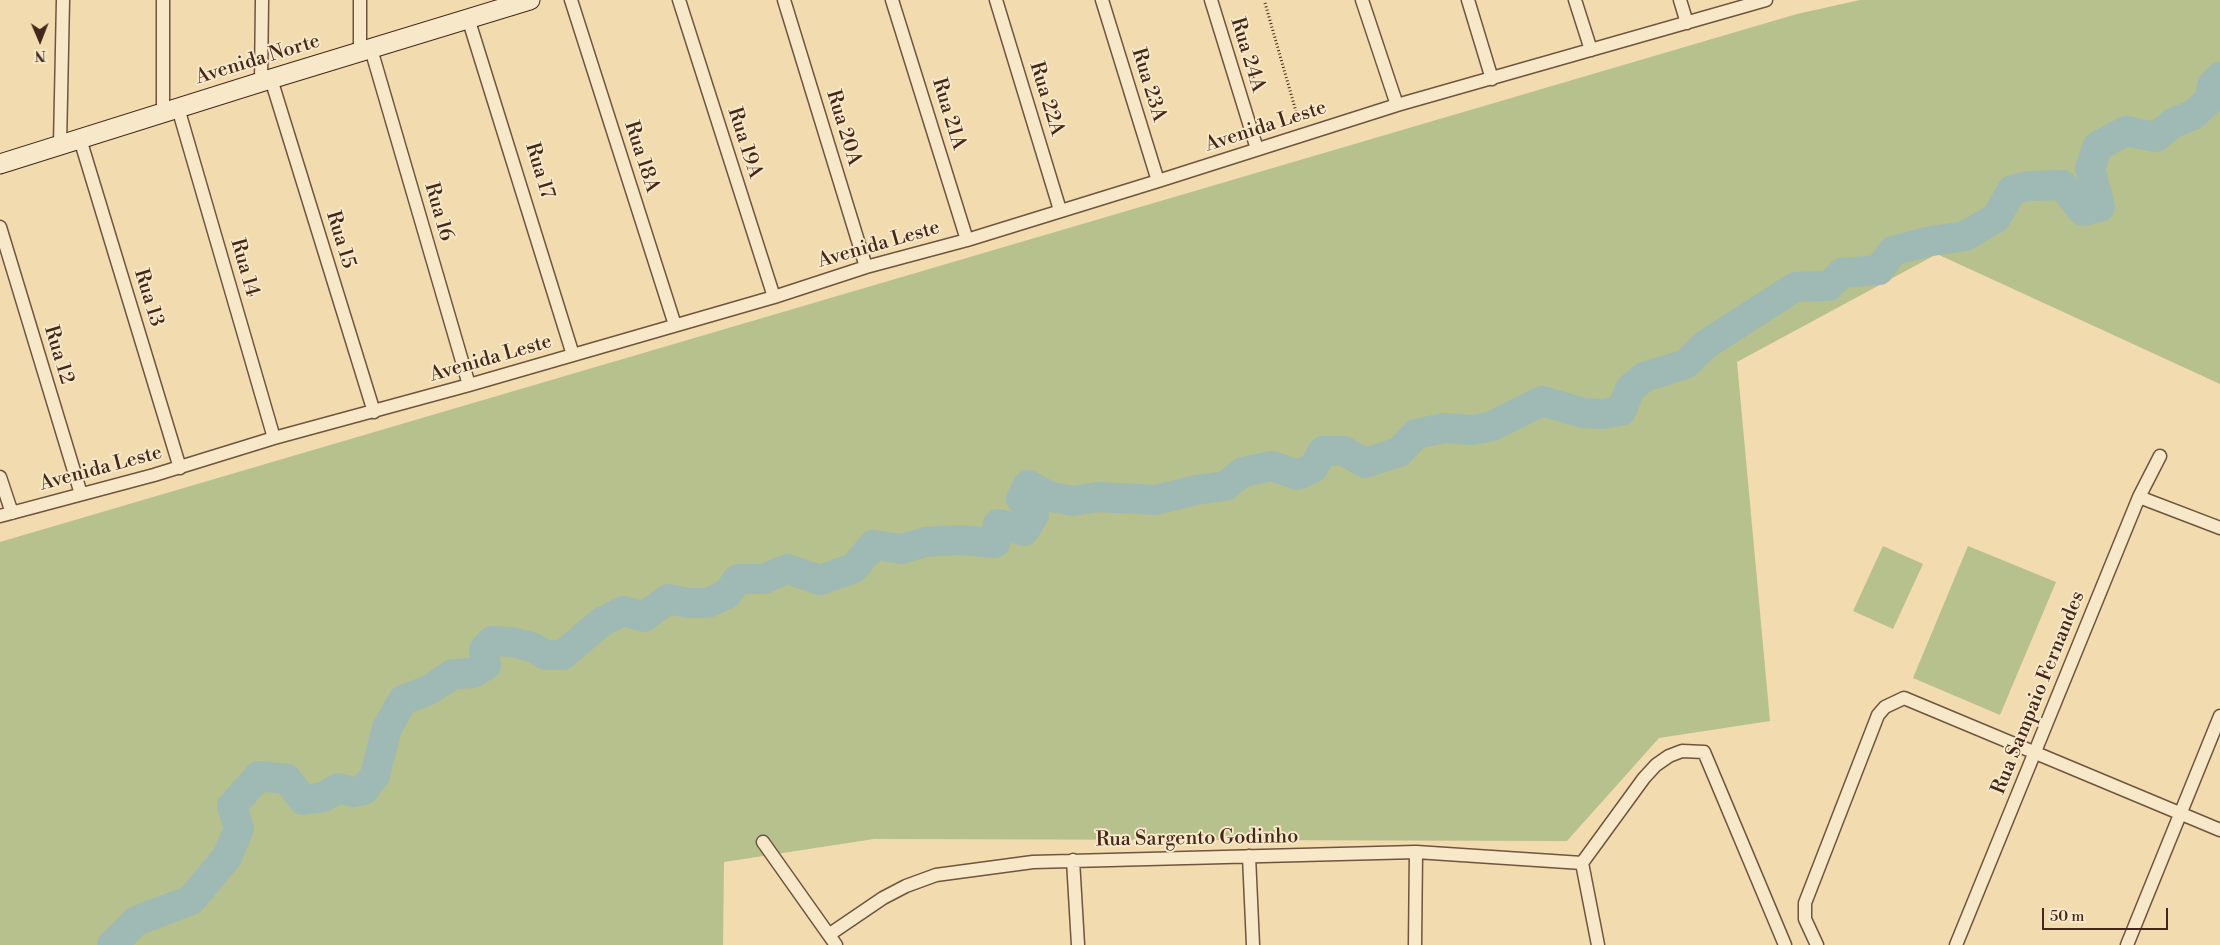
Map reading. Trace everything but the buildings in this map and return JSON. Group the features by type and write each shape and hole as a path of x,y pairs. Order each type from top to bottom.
{"street":[{"path":"60,145 63,0"},
{"name":"Rua 14","path":"163,0 170,110 274,438"},
{"name":"Rua 15","path":"262,0 266,80 374,412"},
{"name":"Rua 16","path":"360,0 365,51 469,385"},
{"name":"Avenida Norte","path":"0,164 266,80 365,51 468,9 530,0"},
{"name":"Rua 18A","path":"571,0 675,325"},
{"name":"Rua 19A","path":"679,0 774,297"},
{"name":"Rua 20A","path":"784,0 866,267"},
{"name":"Rua 21A","path":"892,0 967,240"},
{"name":"Rua 22A","path":"996,0 1060,210"},
{"name":"Rua 23A","path":"1102,0 1158,181"},
{"name":"Rua 24A","path":"1211,0 1257,149"},
{"path":"1362,0 1397,105"},
{"path":"1468,0 1492,79"},
{"path":"1575,0 1591,50"},
{"path":"1680,0 1687,23"},
{"name":"Avenida Leste","path":"6,514 180,468 274,438 374,412 774,297 866,267 967,240 1397,105 1766,0"},
{"name":"Rua 17","path":"468,9 573,355"},
{"name":"Rua 13","path":"80,139 180,468"},
{"name":"Rua 12","path":"0,227 81,494"},
{"name":"Rua Sampaio Fernandes","path":"1956,945 2139,497 2160,456"},
{"path":"0,477 6,514"},
{"path":"2139,497 2220,528"},
{"path":"1817,945 1805,919 1805,903 1878,715 1885,707 1904,698 2220,830"},
{"path":"2127,945 2220,716"},
{"path":"1598,945 1582,863 1644,778 1656,765 1669,756 1682,751 1704,752 1785,945"},
{"path":"763,842 833,940"},
{"path":"1415,945 1416,852"},
{"name":"Rua Sargento Godinho","path":"833,940 883,898 906,886 936,875 1033,862 1416,852 1582,863"},
{"path":"1249,856 1254,945"},
{"path":"1073,860 1078,945"}],"path":[{"path":"1265,2 1303,135"}],"green space":[{"path":"1860,0 2220,0 2220,384 1937,254 1737,362 1770,721 1659,738 1567,841 874,839 724,862 723,945 0,945 0,542 1797,14"},
{"path":"1883,546 1923,564 1893,629 1853,611"},
{"path":"1968,546 2056,582 2000,715 1913,678"}],"waterway":[{"path":"112,945 136,921 191,900 227,857 239,828 232,806 259,776 287,779 303,800 324,797 338,788 353,792 364,790 375,775 387,728 403,700 429,690 453,674 473,673 486,665 484,650 492,641 512,642 532,647 546,655 563,655 600,623 623,611 644,617 668,599 688,603 708,603 727,594 738,579 764,579 787,569 820,580 854,568 873,545 902,549 925,542 960,540 995,543 998,524 1024,531 1034,515 1021,499 1028,485 1051,497 1073,501 1098,497 1156,500 1196,490 1225,486 1243,472 1272,466 1298,475 1313,468 1323,451 1344,451 1365,463 1399,452 1416,434 1444,428 1471,430 1490,427 1542,401 1583,413 1602,414 1621,411 1630,389 1644,377 1686,364 1705,345 1795,287 1829,286 1842,273 1879,270 1893,251 1926,242 1965,236 1996,218 2012,190 2028,186 2062,185 2083,211 2100,207 2090,168 2098,146 2126,131 2156,137 2173,123 2193,115 2210,99 2212,85 2220,77"}]}
